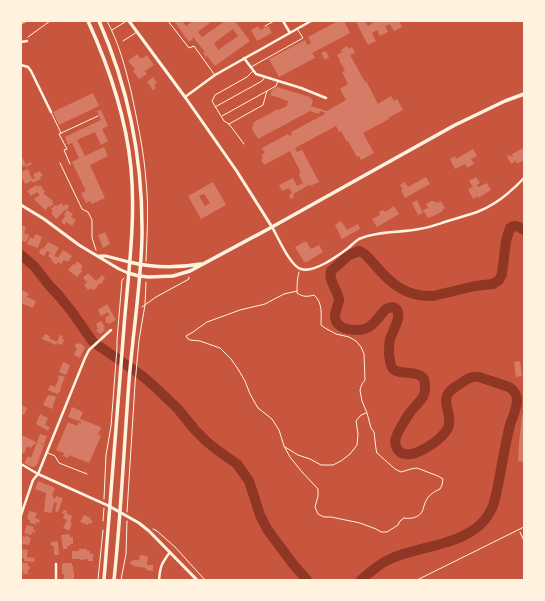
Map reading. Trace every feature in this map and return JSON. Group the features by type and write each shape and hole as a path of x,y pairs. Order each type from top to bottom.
{"main road":[{"path":"88,21 99,45 113,85 126,136 131,167 133,201 104,580"},
{"path":"99,21 108,41 129,109 139,169 142,236 129,380 121,512 114,580"},
{"path":"128,273 146,277 173,276 190,271 455,125 505,101 524,94"},
{"path":"129,262 140,265 172,268 204,263"}],"street":[{"path":"128,21 236,170 272,227 290,261 300,269 308,270 332,259 357,240 370,235 419,229 478,212 504,197 524,178"},
{"path":"283,21 290,33"},
{"path":"185,98 215,75 311,21"},
{"path":"21,42 27,41"},
{"path":"244,58 256,74 326,98"},
{"path":"21,65 28,67 32,71 51,112"},
{"path":"21,205 44,219 79,245 128,273"},
{"path":"97,256 106,256 129,262"},
{"path":"21,515 33,480 38,474 85,358 89,350 111,330"},
{"path":"21,464 38,474 127,515 139,523 197,580"},
{"path":"159,580 161,565 170,552"},
{"path":"56,564 56,580"}],"lane":[{"path":"168,21 189,48 194,46 215,75"},
{"path":"265,26 274,21"},
{"path":"251,67 303,38 298,28"},
{"path":"123,42 137,32"},
{"path":"244,144 229,124 220,116 212,101 214,95 247,77 253,70"},
{"path":"215,107 262,82 265,77"},
{"path":"220,116 276,86 278,81"},
{"path":"229,124 263,105 267,91"},
{"path":"51,112 61,133 59,134 66,149 64,150 70,164"},
{"path":"61,133 98,116"},
{"path":"47,452 54,456 59,463 87,474"},
{"path":"417,580 524,527"}],"path":[{"path":"21,24 26,21"},
{"path":"27,41 28,36 50,21"},
{"path":"112,30 128,21"},
{"path":"60,162 82,209 88,212 92,220 92,238 97,256"},
{"path":"297,291 284,294 264,304 240,310 208,322 186,336 190,340 200,341 220,348 231,359 245,381 258,408 272,419 279,430 284,446 290,457 318,489 315,507 318,514 324,517 360,523 381,532 387,532 398,525 404,518 409,519 416,517 421,513 426,499 435,491 440,489 443,479 417,468 401,472 395,469 377,453 374,432 371,428 360,390 365,380 364,354 356,341 349,337 336,334 321,325 321,308 317,298 314,295 308,297 297,293 297,291 297,280 300,269"},
{"path":"136,311 156,297 189,279 190,271"},
{"path":"103,522 106,455 111,426 122,280 128,273"},
{"path":"121,580 126,554 135,384 139,340 145,305 146,277"},
{"path":"111,330 119,325"},
{"path":"284,446 298,455 321,465 333,465 350,454 357,445 358,434 356,422 361,415 367,413"},
{"path":"151,528 157,531 175,547 206,580"},
{"path":"98,580 103,529"},
{"path":"519,529 524,541"}],"building":[{"path":"174,21 182,21 186,26 193,21 212,21 198,32 202,37 225,21 235,21 250,41 215,66 207,56 206,57 203,53 205,52 193,37 193,39 189,42","holes":["233,29 238,36 218,50 214,43"]},
{"path":"338,21 344,21 350,33 312,53 315,58 279,77 269,59 305,40 307,45 311,43 308,37"},
{"path":"365,21 368,26 373,23 372,21 399,21 402,27 394,31 390,24 385,26 388,32 380,36 377,30 372,33 376,41 368,45 356,22"},
{"path":"258,26 260,30 268,26 272,33 257,41 251,30"},
{"path":"347,46 349,49 352,47 355,53 350,55 378,104 391,96 394,101 397,99 403,110 363,133 374,153 361,160 359,156 357,157 348,141 347,142 341,131 339,132 336,126 295,148 297,152 302,150 319,182 310,186 309,185 293,194 294,197 291,199 289,195 292,193 289,188 282,191 279,185 293,178 297,186 303,183 299,175 300,171 290,151 264,165 261,160 263,158 261,155 265,153 262,148 288,134 289,136 292,134 291,132 325,114 324,112 320,111 319,114 310,111 258,139 252,129 254,122 278,109 279,110 287,106 288,101 270,95 272,90 277,87 310,97 313,101 311,106 327,111 346,100 340,89 348,84 342,72 345,71 337,55"},
{"path":"326,51 329,57 325,60 321,53"},
{"path":"137,54 140,58 147,55 154,65 145,71 147,74 139,79 133,71 135,69 128,61"},
{"path":"153,77 157,83 154,85 156,88 153,90 147,82"},
{"path":"93,93 99,106 59,125 53,112"},
{"path":"101,110 108,126 102,129 108,141 101,145 95,132 77,140 85,156 104,147 108,156 90,165 105,198 92,204 90,201 86,203 81,193 86,191 72,162 79,158 72,143 68,145 65,137 101,120 97,111"},
{"path":"523,148 524,160 517,164 516,161 511,164 507,156 513,156 512,154"},
{"path":"473,149 477,156 471,159 474,164 467,168 465,164 455,169 450,159 455,156 456,159"},
{"path":"21,155 26,165 31,162 32,164 26,167 25,165 21,167"},
{"path":"28,169 32,179 35,178 33,174 40,171 43,176 40,177 41,179 33,183 32,181 25,184 21,176 21,172"},
{"path":"426,177 430,184 405,198 401,190 403,189 400,185 405,182 408,187"},
{"path":"476,177 480,183 477,185 478,187 487,183 491,190 478,198 478,196 473,199 468,189 473,187 469,181"},
{"path":"213,182 226,205 201,219 188,196","holes":["204,194 210,203 205,206 199,196"]},
{"path":"36,185 38,187 40,185 45,192 43,193 53,201 52,202 54,204 45,210 34,199 40,195 37,192 31,196 27,191"},
{"path":"417,200 423,213 418,215 412,203"},
{"path":"431,201 437,203 441,201 445,208 442,210 443,211 428,218 423,210 428,208 426,204"},
{"path":"61,203 64,206 66,204 69,206 67,210 63,209 65,210 56,219 51,213 53,211 51,209 55,205 57,206"},
{"path":"394,206 399,214 377,227 372,219 380,215 379,212 384,210 385,212"},
{"path":"67,210 73,214 71,217 76,220 72,226 66,222 65,225 61,222"},
{"path":"341,221 347,230 358,224 360,229 342,239 335,225"},
{"path":"21,225 26,227 24,233 29,235 26,242 21,240"},
{"path":"105,232 110,244 103,248 98,235"},
{"path":"36,234 42,237 38,248 27,244 30,237 33,239"},
{"path":"306,241 311,249 319,245 323,252 305,263 295,247"},
{"path":"48,242 59,248 54,256 55,257 56,256 58,258 63,250 72,256 68,262 64,260 61,264 58,262 56,265 48,256 50,253 47,251 44,256 39,253 41,248 43,249"},
{"path":"77,261 83,266 81,269 82,271 77,277 68,270 73,264 75,265"},
{"path":"88,273 96,281 102,275 105,278 94,290 90,288 88,290 84,285 87,282 83,278"},
{"path":"23,290 29,294 27,297 36,301 33,308 21,303 21,294"},
{"path":"107,304 116,320 109,324 105,321 105,318 109,315 108,312 101,316 98,310"},
{"path":"101,321 105,327 103,328 105,330 100,334 96,330 98,329 96,324"},
{"path":"45,334 57,342 60,335 63,336 62,339 64,340 62,345 57,343 56,345 42,339"},
{"path":"76,343 80,343 85,347 80,358 74,355 77,348 75,347"},
{"path":"520,361 522,376 516,377 514,362"},
{"path":"63,362 70,365 66,375 59,372"},
{"path":"59,375 65,377 58,394 48,390 50,385 55,387"},
{"path":"48,395 56,397 52,409 43,405"},
{"path":"21,405 27,408 24,415 21,414"},
{"path":"72,407 83,412 80,419 101,427 98,434 101,436 89,463 69,455 68,458 63,456 64,453 56,450 68,422 77,426 78,423 81,425 81,422 68,417"},
{"path":"40,414 48,418 45,425 50,427 48,431 36,424"},
{"path":"522,415 524,415 524,462 518,461"},
{"path":"40,434 47,436 44,444 37,442"},
{"path":"22,435 36,442 31,448 27,446 24,454 21,452"},
{"path":"37,442 44,445 37,465 32,467 24,463 28,456 31,458"},
{"path":"38,481 55,488 52,495 53,498 55,498 52,513 44,512 46,493 35,489"},
{"path":"56,496 63,498 58,512 55,511 57,503 54,502"},
{"path":"64,510 72,516 70,522 72,523 69,531 63,528 67,520 63,518 65,514 62,513"},
{"path":"29,511 37,513 35,518 40,520 39,523 35,522 37,525 30,523 30,520 27,519"},
{"path":"84,515 91,518 90,520 93,521 91,524 89,523 88,525 80,522"},
{"path":"27,525 34,527 33,530 35,530 35,533 32,532 31,535 24,533"},
{"path":"69,534 70,537 73,537 73,544 67,546 67,549 63,549 61,535"},
{"path":"26,535 31,538 29,545 22,544 23,536 25,537"},
{"path":"58,541 59,555 54,555 54,546 51,546 51,542"},
{"path":"21,549 28,550 27,557 35,558 34,562 24,561 24,558 21,558"},
{"path":"79,549 87,549 87,551 90,551 90,554 93,554 93,561 88,561 88,559 72,559 72,551 79,551"},
{"path":"140,555 148,556 147,565 153,565 153,571 131,565 131,561 139,560"},
{"path":"21,563 28,563 28,566 30,566 30,569 28,569 28,574 23,574 23,571 21,571"},
{"path":"62,563 72,563 74,580 64,580 64,574 62,574"}],"waterway":[{"path":"361,580 371,571 390,559 402,554 459,538 472,531 482,523 492,509 494,502 508,432 517,400 514,391 509,387 479,377 469,378 452,389 448,394 446,403 449,415 449,424 445,433 419,452 412,454 400,452 397,449 395,440 408,416 423,397 425,391 425,381 418,374 397,371 391,366 389,354 390,341 398,319 398,314 395,308 390,307 386,309 372,325 365,329 348,329 338,324 335,315 339,300 330,275 331,271 349,255 359,251 366,255 387,278 400,288 407,292 423,296 433,296 475,286 493,284 499,280 502,274 506,241 510,228 515,226 524,230"},
{"path":"21,255 34,266 60,297 93,342 141,375 154,386 178,409 206,441 237,464 249,481 260,515 267,529 307,580"}]}
